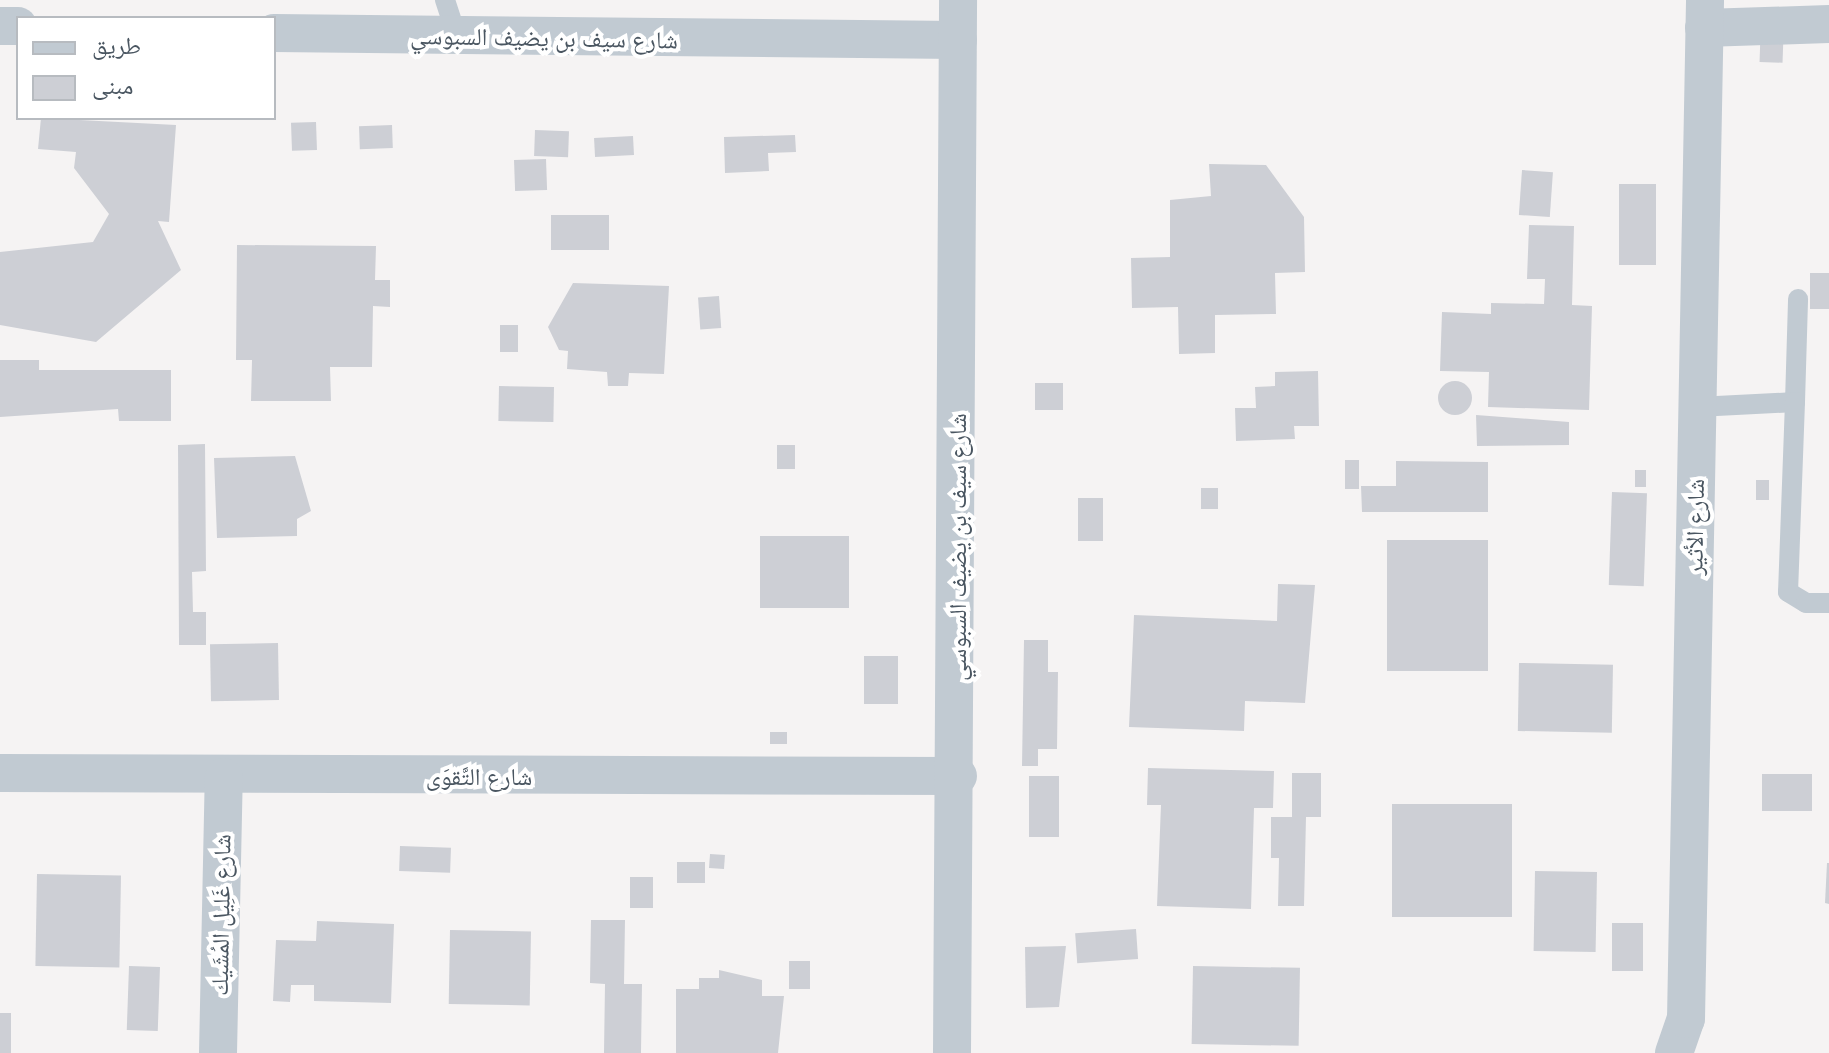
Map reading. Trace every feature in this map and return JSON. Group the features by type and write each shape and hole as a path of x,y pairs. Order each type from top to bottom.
{"street":[{"name":"شارع سيف بن يضيف السبوسي","path":"952,1053 958,776 958,0"},
{"path":"1704,14 1829,24"},
{"name":"شارع الأثير","path":"1674,1053 1686,1019 1704,14"},
{"name":"شارع سيف بن يضيف السبوسي","path":"276,33 958,40"},
{"name":"شارع التَّقوَى","path":"0,773 224,777 958,776"},
{"name":"شارع غَلِيل المُشَيك","path":"218,1053 224,777"}],"lane":[{"path":"445,0 457,37"},
{"path":"1798,299 1788,592 1806,603 1829,603"},
{"path":"1697,407 1795,402"}],"building":[{"path":"1761,20 1784,21 1783,63 1760,62"},
{"path":"41,120 176,125 169,222 158,221 181,270 96,342 0,325 0,252 93,242 109,214 74,168 76,152 38,149"},
{"path":"316,122 317,150 292,151 291,123"},
{"path":"392,125 393,148 360,149 359,126"},
{"path":"535,130 569,131 568,157 534,156"},
{"path":"795,135 796,152 768,153 769,171 725,173 724,137"},
{"path":"633,136 634,155 595,157 594,138"},
{"path":"546,159 547,190 515,191 514,160"},
{"path":"1209,164 1266,165 1304,217 1305,272 1275,273 1276,314 1215,315 1215,353 1179,354 1178,307 1132,308 1131,258 1170,257 1170,200 1211,196"},
{"path":"1522,170 1553,172 1550,217 1519,215"},
{"path":"1619,184 1656,184 1656,265 1619,265"},
{"path":"551,215 609,215 609,250 551,250"},
{"path":"1529,225 1574,226 1572,305 1592,306 1589,410 1488,407 1489,372 1440,371 1442,312 1491,314 1491,303 1544,304 1545,279 1527,279"},
{"path":"237,245 376,246 375,280 390,280 390,307 373,306 372,367 330,367 331,401 251,401 252,360 236,360"},
{"path":"1810,273 1829,273 1829,309 1810,309"},
{"path":"573,283 669,286 664,374 629,373 628,386 608,386 607,372 567,369 568,351 559,350 548,327"},
{"path":"719,296 721,328 700,329 698,297"},
{"path":"500,325 518,325 518,352 500,352"},
{"path":"0,360 39,360 39,370 171,370 171,421 119,421 118,409 0,417"},
{"path":"1318,371 1319,426 1294,426 1295,439 1236,441 1235,408 1256,408 1255,387 1275,386 1275,372"},
{"path":"1455,381 1467,386 1472,398 1467,410 1455,415 1443,410 1438,398 1443,386"},
{"path":"1035,383 1063,383 1063,410 1035,410"},
{"path":"499,386 554,387 553,422 498,421"},
{"path":"1476,415 1569,422 1569,445 1477,446"},
{"path":"205,444 206,571 192,572 193,612 206,612 206,645 179,645 178,445"},
{"path":"777,445 795,445 795,469 777,469"},
{"path":"295,456 311,511 297,519 297,536 217,538 214,458"},
{"path":"1345,460 1359,460 1359,489 1345,489"},
{"path":"1396,461 1488,462 1488,512 1362,512 1361,486 1396,486"},
{"path":"1635,470 1646,470 1646,487 1635,487"},
{"path":"1756,480 1769,480 1769,500 1756,500"},
{"path":"1201,488 1218,488 1218,509 1201,509"},
{"path":"1612,492 1647,493 1644,586 1609,585"},
{"path":"1078,498 1103,498 1103,541 1078,541"},
{"path":"760,536 849,536 849,608 760,608"},
{"path":"1387,540 1488,540 1488,671 1387,671"},
{"path":"1278,584 1315,585 1305,703 1245,701 1244,731 1129,727 1134,615 1277,621"},
{"path":"1024,640 1048,640 1048,672 1058,672 1057,749 1038,749 1038,766 1022,766"},
{"path":"278,643 279,700 211,701 210,644"},
{"path":"864,656 898,656 898,704 864,704"},
{"path":"1519,663 1613,665 1612,733 1518,731"},
{"path":"770,732 787,732 787,744 770,744"},
{"path":"1148,768 1274,771 1273,808 1254,808 1251,909 1157,906 1161,805 1147,805"},
{"path":"1292,773 1321,773 1321,817 1306,817 1304,906 1278,906 1279,858 1271,858 1271,817 1292,817"},
{"path":"1762,774 1812,774 1812,811 1762,811"},
{"path":"1029,776 1059,776 1059,837 1029,837"},
{"path":"1392,804 1512,804 1512,917 1392,917"},
{"path":"400,846 451,848 450,873 399,871"},
{"path":"710,854 725,855 724,869 709,868"},
{"path":"677,862 705,862 705,883 677,883"},
{"path":"1829,863 1829,904 1825,903"},
{"path":"1535,871 1597,872 1596,952 1534,951"},
{"path":"37,874 121,875 119,967 35,966"},
{"path":"630,877 653,877 653,908 630,908"},
{"path":"591,920 625,920 624,984 642,984 641,1053 604,1053 605,984 590,983"},
{"path":"317,921 394,924 391,1003 314,1001 314,985 291,985 290,1002 273,1001 276,940 316,941"},
{"path":"1612,923 1643,923 1643,971 1612,971"},
{"path":"1136,929 1138,959 1077,963 1075,933"},
{"path":"450,930 531,931 530,1005 449,1004"},
{"path":"1066,946 1059,1007 1026,1008 1025,947"},
{"path":"789,961 810,961 810,989 789,989"},
{"path":"129,966 160,967 158,1031 127,1030"},
{"path":"1193,966 1300,968 1299,1046 1192,1044"},
{"path":"719,970 762,980 762,996 784,996 778,1053 676,1053 676,989 699,989 699,978 719,978"},
{"path":"0,1013 11,1013 11,1053 0,1053"}]}
